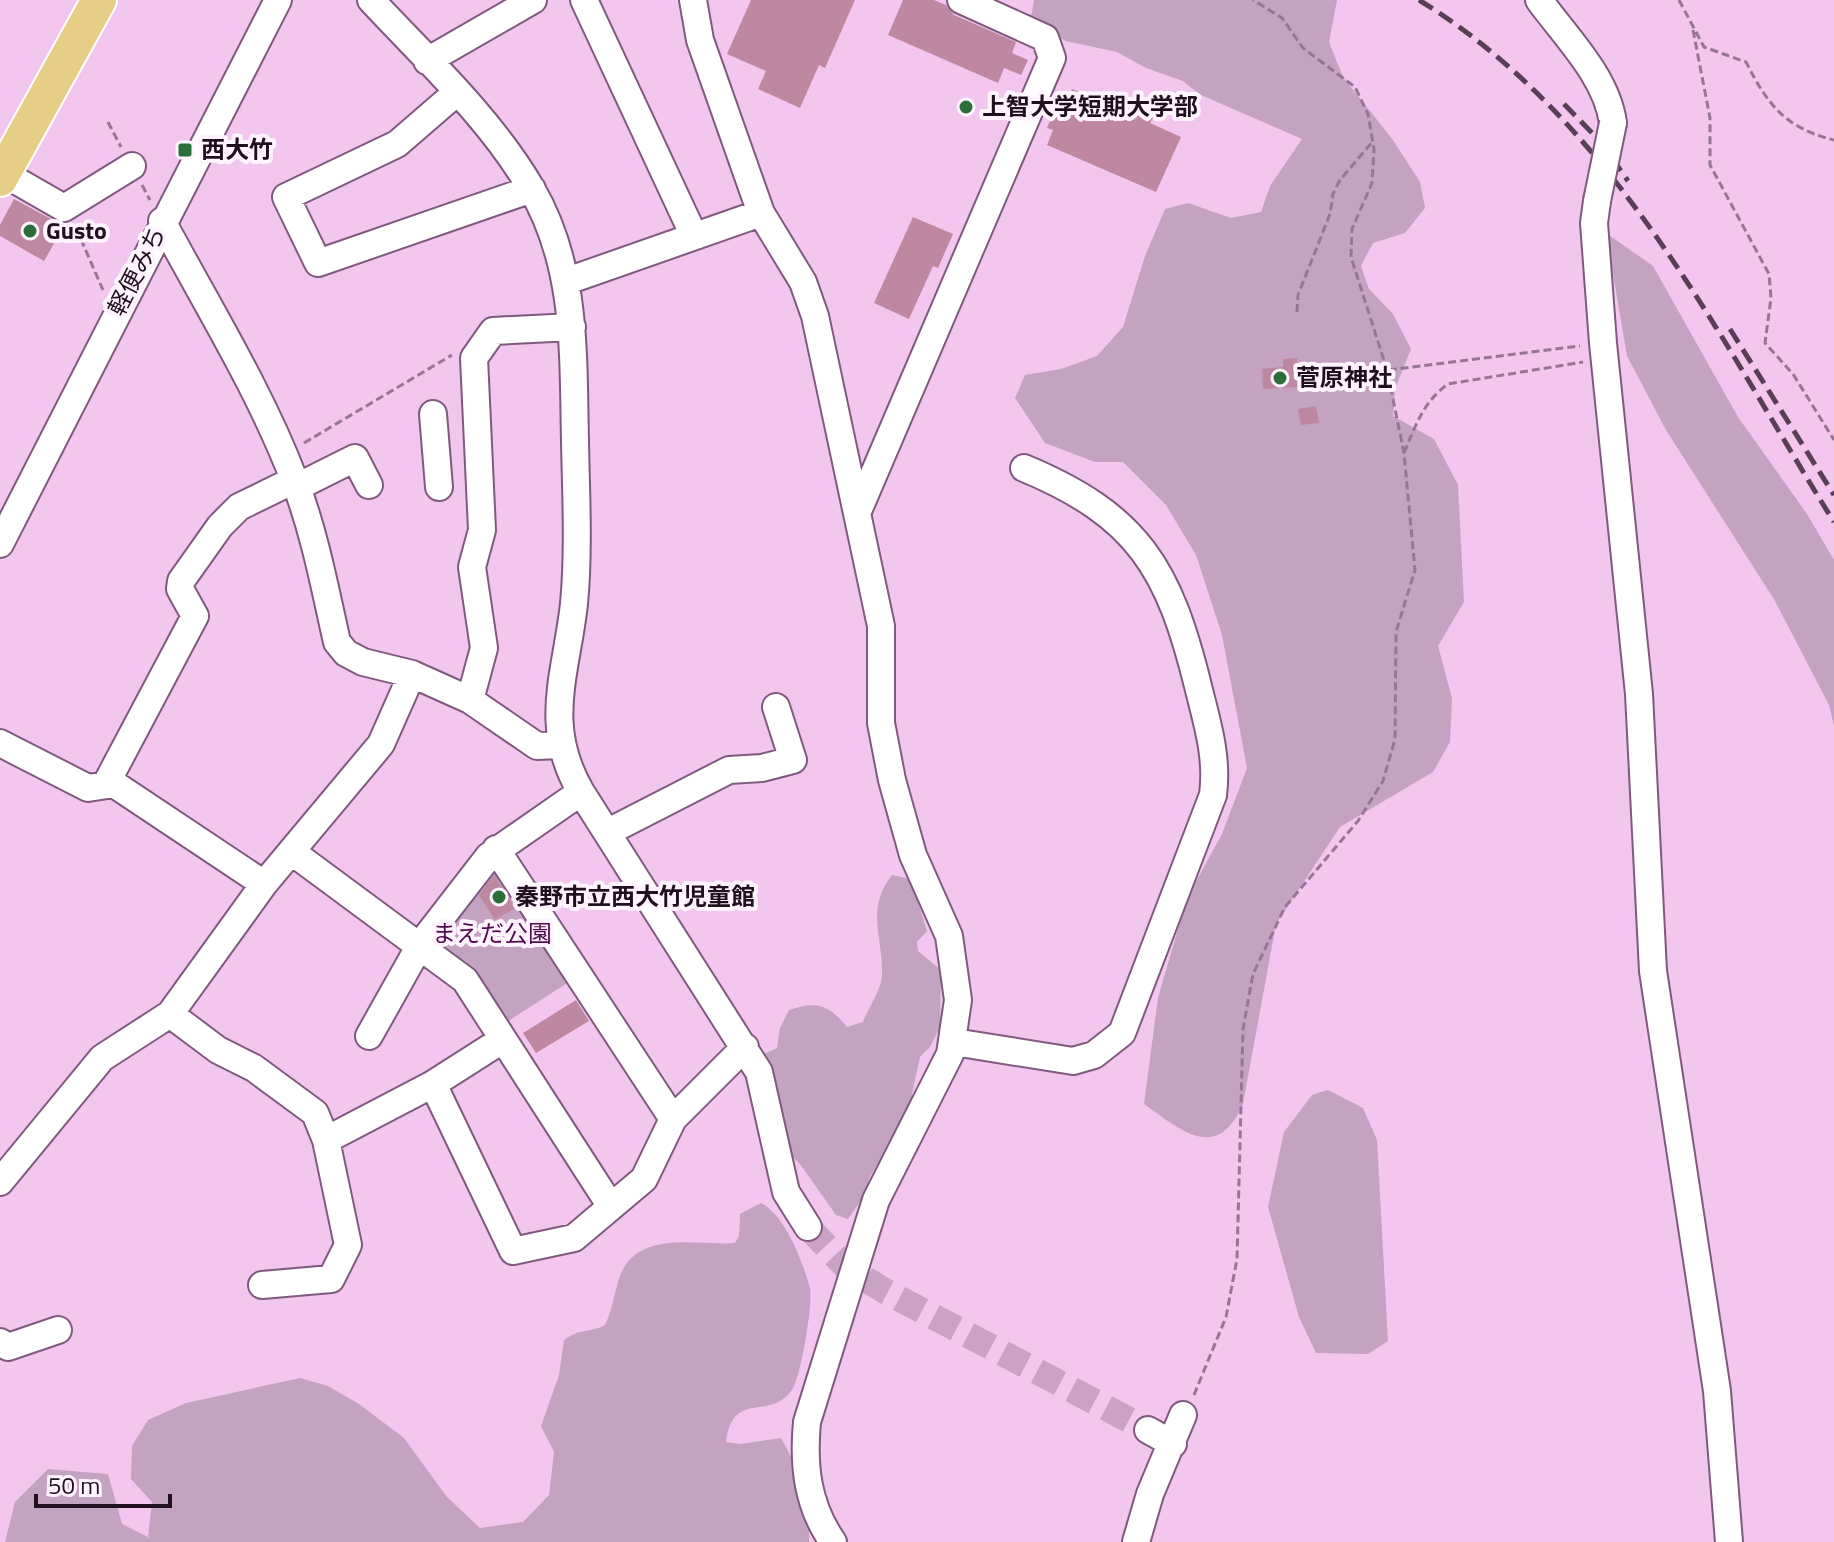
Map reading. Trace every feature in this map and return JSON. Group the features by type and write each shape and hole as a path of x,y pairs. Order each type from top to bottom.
{"main road":[{"path":"0,137 76,0"},
{"path":"2,176 99,0"}],"street":[{"name":"軽便みち","path":"0,544 5,516 114,317 278,0"},
{"path":"371,0 504,147 532,189 555,237 567,281 572,327 578,544 559,710 560,745 565,764 581,792 745,1047 764,1088 769,1127 786,1192 808,1227"},
{"path":"427,61 533,0"},
{"path":"584,0 694,236"},
{"path":"693,0 700,40 761,213 803,282 815,316 881,626 881,723 892,780 913,855 937,902 956,968 958,1000 954,1042 876,1200 807,1422 804,1459 810,1495 833,1542"},
{"path":"858,511 1052,58 1045,38 961,0"},
{"path":"1539,0 1599,81 1611,103 1613,123 1594,223 1639,694 1653,971 1717,1391 1729,1542"},
{"path":"456,93 397,144 286,197 318,263 532,189"},
{"path":"2,176 64,208 132,166"},
{"path":"567,281 761,213"},
{"path":"162,221 265,413 296,484 337,642 346,653 363,662 412,674 470,700 537,746 560,745"},
{"path":"470,700 484,648 472,567 482,530 474,358 493,331 572,327"},
{"path":"439,487 434,422 479,426"},
{"path":"842,447 881,453"},
{"path":"106,784 195,616 180,589 181,581 220,526 239,507 355,458 369,485"},
{"path":"954,1042 1073,1061 1094,1055 1122,1033 1208,809 1215,776 1214,752 1191,658 1167,586 1144,551 1097,504 1024,468"},
{"path":"0,1182 102,1058 170,1014 264,884 381,744 412,674"},
{"path":"608,832 729,770 793,765 776,707"},
{"path":"0,743 88,788 114,784 264,884"},
{"path":"369,1036 420,945 496,849 581,792"},
{"path":"496,849 673,1119"},
{"path":"292,852 465,980 610,1205"},
{"path":"170,1014 218,1050 254,1068 315,1113 326,1140 348,1245 331,1279 262,1285"},
{"path":"326,1140 433,1084 502,1040"},
{"path":"433,1084 513,1251 574,1238 644,1179 673,1119 745,1047"},
{"path":"0,1342 8,1347 58,1330"},
{"path":"1136,1542 1150,1494 1183,1415"},
{"path":"1148,1430 1173,1444"}],"path":[{"path":"1183,1415 1214,1350 1234,1284 1238,1244 1243,1029 1253,974 1285,907 1373,801 1383,781 1395,739 1396,632 1415,570 1404,453 1387,370 1351,257 1352,229 1372,183 1373,141 1368,114 1355,87 1303,48 1282,18 1253,0"},
{"path":"1679,0 1704,47 1746,62 1760,88 1784,118 1807,134 1834,140"},
{"path":"1693,30 1710,118 1710,165 1769,274 1771,298 1765,343 1793,374 1834,440"},
{"path":"108,122 132,166"},
{"path":"1297,312 1298,295 1330,214 1333,194 1349,167 1373,141"},
{"path":"64,208 86,246 114,317"},
{"path":"283,455 465,348"},
{"path":"1341,376 1604,351"},
{"path":"1404,453 1421,412 1432,395 1448,384 1604,351"}],"green space":[{"path":"1034,0 1337,0 1329,42 1343,77 1393,140 1420,182 1425,208 1405,233 1373,243 1361,266 1369,289 1393,314 1411,349 1395,389 1393,416 1434,439 1458,485 1464,602 1438,646 1452,698 1450,742 1433,772 1340,827 1276,924 1243,1104 1233,1122 1222,1133 1210,1137 1185,1131 1144,1104 1158,998 1187,898 1222,834 1247,768 1222,635 1196,555 1166,505 1123,462 1095,462 1045,443 1015,398 1025,375 1061,369 1097,356 1123,327 1145,256 1165,209 1188,203 1231,218 1261,212 1270,186 1302,139 1199,94 1183,81 1146,68 1117,52 1066,41 1030,23"},
{"path":"1606,233 1653,266 1738,417 1807,514 1834,560 1834,726 1829,705 1775,601 1666,430 1627,356"},
{"name":"まえだ公園","path":"490,864 572,980 502,1025 435,948"},
{"path":"892,875 911,879 927,931 917,942 918,951 941,970 940,1027 930,1047 920,1057 912,1094 914,1105 870,1176 864,1196 848,1219 836,1215 800,1164 785,1150 760,1070 764,1054 777,1048 780,1028 789,1010 815,1005 834,1013 847,1027 863,1022 881,980 877,912 884,887"},
{"path":"1328,1090 1363,1108 1377,1140 1388,1341 1368,1354 1316,1353 1299,1317 1268,1207 1284,1132 1312,1095"},
{"path":"761,1203 785,1228 803,1265 810,1288 808,1324 792,1390 773,1404 736,1416 726,1442 741,1444 781,1438 802,1488 808,1515 809,1542 5,1542 15,1502 48,1469 108,1474 122,1524 148,1537 152,1502 131,1479 132,1446 148,1420 186,1403 300,1378 328,1386 359,1404 404,1438 447,1497 480,1528 523,1522 549,1495 554,1452 541,1426 559,1375 564,1340 576,1333 605,1325 620,1276 640,1251 671,1243 735,1243 739,1236 740,1214"}],"building":[{"path":"751,0 855,0 825,68 819,65 800,108 758,89 766,71 727,54"},
{"path":"903,0 934,0 946,5 954,15 1016,42 1012,53 1028,60 1021,75 1004,68 998,83 888,35"},
{"path":"1072,89 1115,108 1118,100 1154,116 1150,123 1181,137 1156,192 1047,145 1053,130 1047,128 1059,100 1066,103"},
{"name":"Gusto","path":"14,199 64,226 44,261 0,236 0,225"},
{"path":"913,217 953,234 938,268 933,266 909,319 874,303"},
{"name":"菅原神社","path":"1297,358 1299,387 1263,389 1262,369 1283,367 1283,359"},
{"path":"1316,406 1319,423 1301,425 1298,409"},
{"name":"秦野市立西大竹児童館","path":"494,875 515,908 495,920 479,895"},
{"path":"576,1000 589,1021 536,1053 523,1033"}],"tunnel":[{"path":"808,1227 847,1268 885,1291 1148,1430"}],"railway":[{"path":"1419,0 1488,49 1550,106 1605,169 1656,236 1703,306 1834,522"},
{"path":"1564,104 1600,141 1628,181"},
{"path":"1730,329 1834,495"}],"place":[{"name":"上智大学短期大学部","path":"966,107"},
{"name":"西大竹","path":"185,150"},
{"name":"Gusto","path":"30,231"},
{"name":"菅原神社","path":"1280,378"},
{"name":"秦野市立西大竹児童館","path":"499,897"}]}
